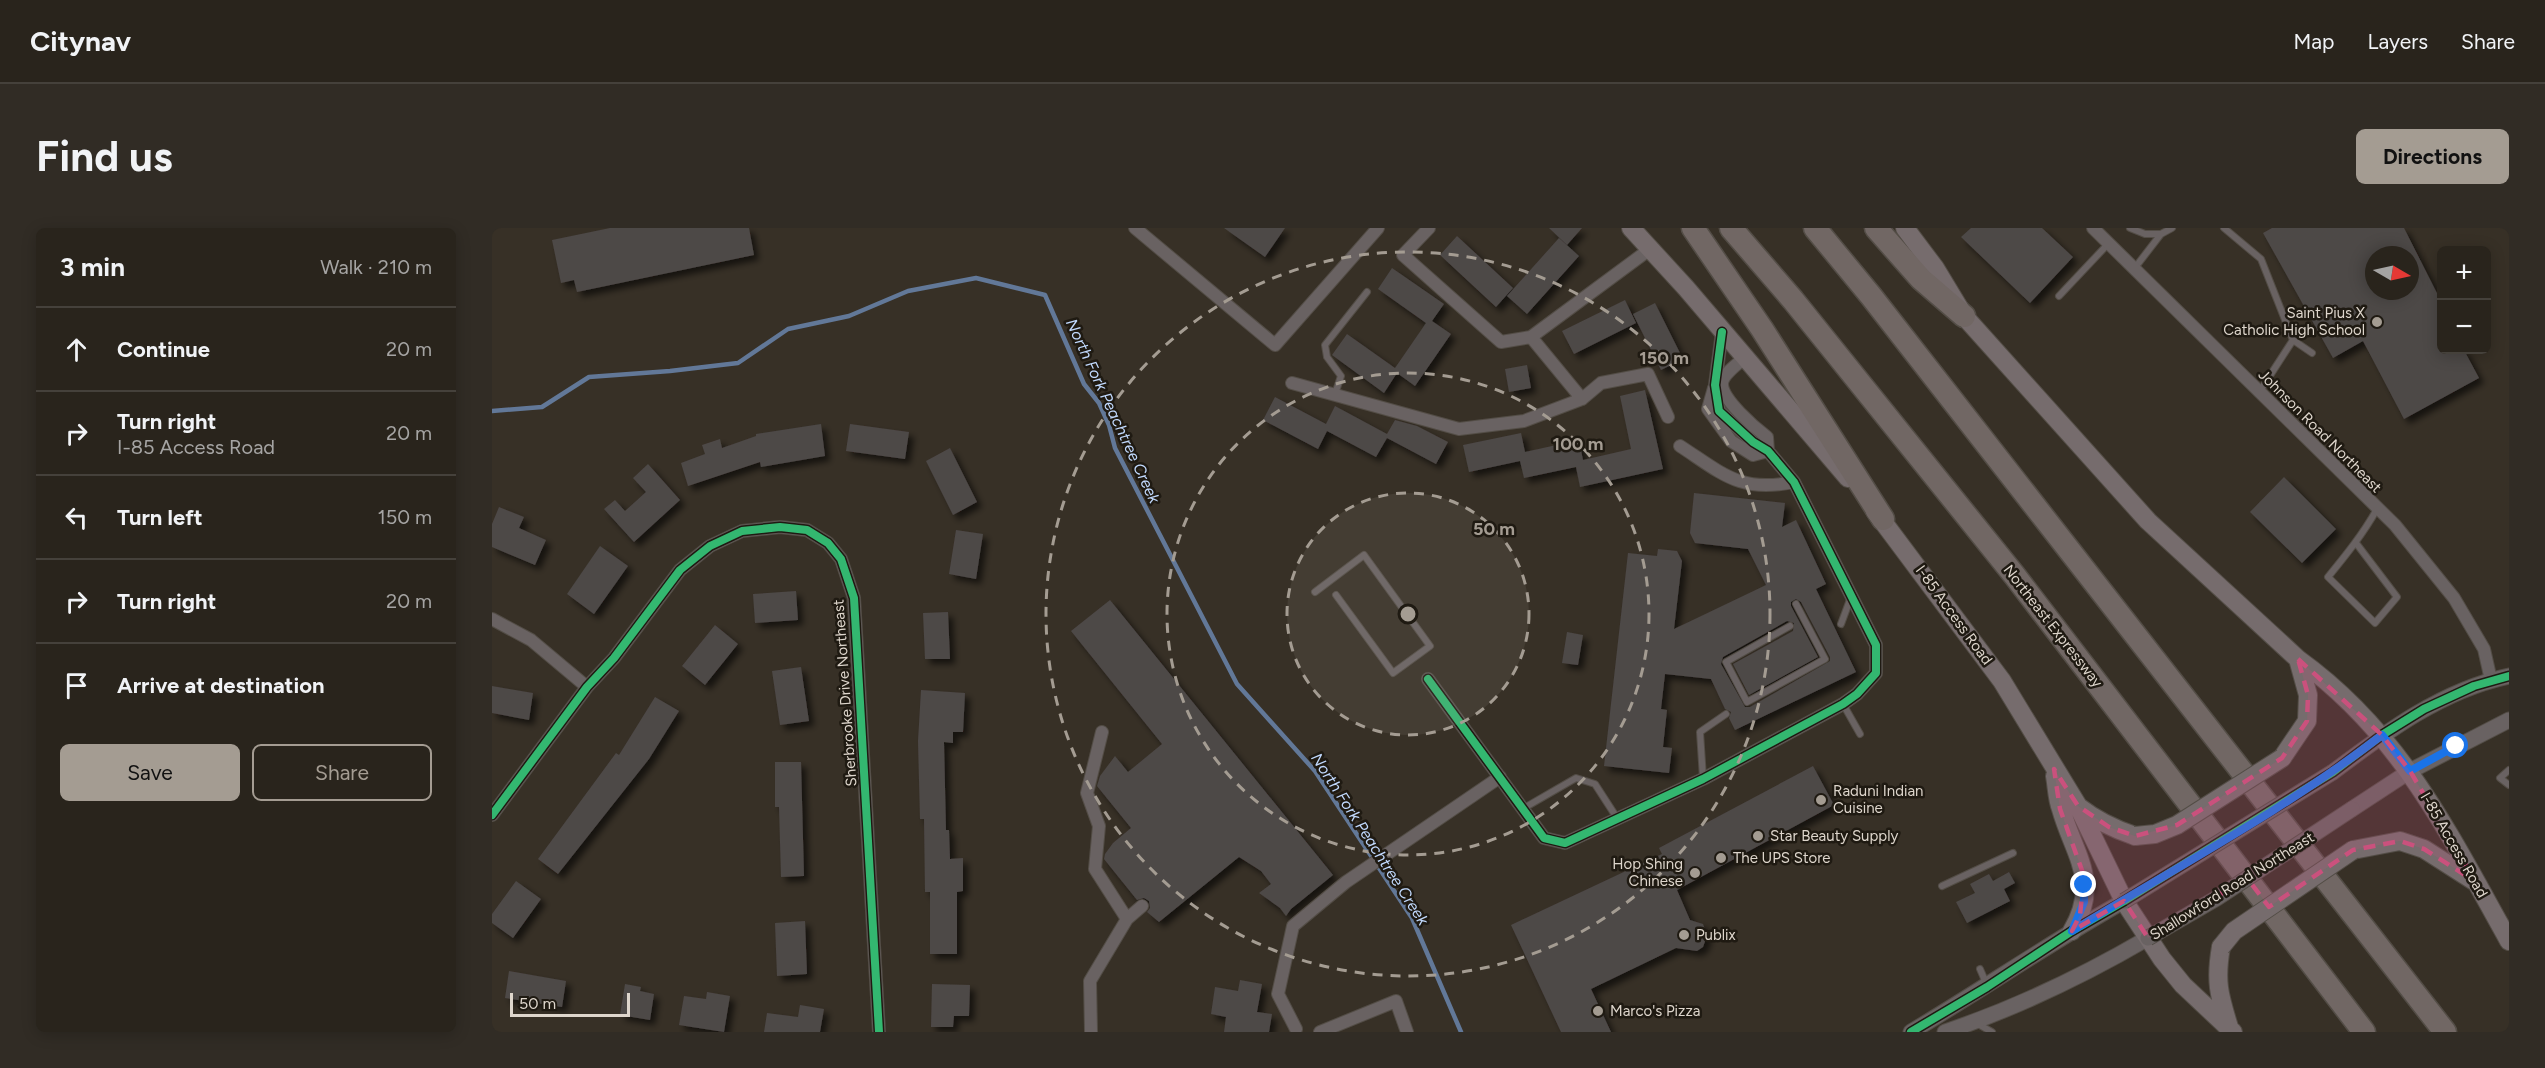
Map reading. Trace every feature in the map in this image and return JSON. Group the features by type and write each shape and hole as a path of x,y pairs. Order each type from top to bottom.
{"highway":[{"path":"1693,228 1762,329 1883,519"},
{"name":"Northeast Expressway","path":"1731,228 2015,576 2364,1032"},
{"path":"1815,228 1871,296 2445,1032"},
{"path":"1876,228 1921,279 1964,316"}],"main road":[{"name":"I-85 Access Road","path":"1631,228 1686,288 1883,519 2002,681 2078,806 2124,901 2148,938 2183,985 2231,1031"},
{"name":"I-85 Access Road","path":"1905,228 1935,268 1964,316 2148,521 2298,659 2324,678 2382,735 2410,771 2445,825 2509,941"},
{"path":"2078,806 2101,822 2135,836 2155,834 2177,825 2282,758 2307,721 2308,695 2298,659"},
{"path":"2054,769 2060,809 2072,837 2084,876 2084,902 2072,931"},
{"path":"2231,1031 2218,992 2216,971 2221,947 2234,931 2353,850 2400,840 2424,849 2476,882"}],"street":[{"path":"1135,228 1275,345 1378,228"},
{"path":"1429,228 1403,255 1502,342 1531,337 1650,249"},
{"name":"Johnson Road Northeast","path":"2093,228 2395,525 2454,598 2484,649 2491,680"},
{"path":"1722,332 1715,385 1708,409 1731,441 1753,455 1768,451"},
{"path":"1531,337 1582,399"},
{"path":"1744,358 1722,383 1726,398 1767,437 1768,451"},
{"path":"1292,383 1459,429 1524,421 1582,399 1601,383 1648,374 1668,417"},
{"path":"1428,679 1544,838 1565,843 1703,779 1843,704 1857,693 1876,673 1876,645 1794,483 1768,451 1752,442 1719,411 1715,385"},
{"path":"1731,441 1749,421"},
{"path":"1680,446 1731,480 1768,487 1794,483"},
{"name":"Sherbrooke Drive Northeast","path":"492,815 587,687 614,658 680,570 710,546 742,531 780,527 807,530 828,543 841,559 854,598 879,1032"},
{"path":"492,619 531,640 587,687"},
{"path":"1911,1032 2333,772 2382,735 2424,709 2491,680 2509,676"},
{"name":"Shallowford Road Northeast","path":"1945,1032 2069,983 2217,898 2410,771 2509,720"},
{"path":"1102,732 1087,793 1099,826 1095,869 1127,919"},
{"path":"1314,1032 1306,1028 1294,1031 1278,994 1293,927 1347,882 1500,777"},
{"path":"1092,1032 1090,981 1127,919 1142,906"},
{"path":"1320,1032 1396,1001 1407,1032"}],"lane":[{"path":"2130,228 2145,234 2162,234"},
{"path":"2133,269 2162,234 2172,228"},
{"path":"2224,228 2261,259 2293,340 2312,354"},
{"path":"2059,296 2109,243"},
{"path":"1335,394 1341,376 1328,357 1325,345 1367,292"},
{"path":"2260,391 2293,340"},
{"path":"2356,543 2397,597 2375,623 2328,578 2356,543 2378,508"},
{"path":"1315,592 1364,555 1430,646 1393,673 1336,595"},
{"path":"1841,624 1851,594"},
{"path":"1790,626 1725,662 1747,702 1826,659 1796,604"},
{"path":"1843,704 1860,734"},
{"path":"1703,779 1700,732 1726,714"},
{"path":"2509,770 2500,778 2509,785"},
{"path":"1524,808 1576,778 1595,784 1617,818"},
{"path":"1942,886 2013,853"},
{"path":"1980,969 1987,987"},
{"path":"1975,1022 1992,1032"}],"highlighted area":[{"path":"2298,659 2382,735 2410,771 2476,882 2424,849 2400,841 2353,850 2269,907 2247,878 2148,938 2124,901 2072,931 2080,915 2084,876 2060,809 2054,769 2078,806 2109,827 2135,836 2177,825 2282,758 2307,721 2308,695"}],"building":[{"path":"610,228 749,228 754,255 577,292 574,280 561,283 552,240"},
{"path":"1224,228 1285,228 1265,257"},
{"path":"1549,228 1582,228 1567,245"},
{"path":"1971,228 2042,228 2073,257 2030,303 1961,237"},
{"name":"Saint Pius X Catholic High School","path":"2272,228 2404,228 2413,246 2365,246 2365,300 2419,300 2419,258 2437,293 2437,354 2466,354 2479,378 2404,419 2363,341 2333,358 2263,233"},
{"path":"1457,236 1513,288 1496,307 1440,255"},
{"path":"1559,238 1579,256 1527,314 1507,296"},
{"path":"1392,268 1444,304 1432,321 1451,334 1415,386 1397,373 1384,393 1332,355 1347,334 1395,368 1426,323 1378,289"},
{"path":"1625,300 1636,323 1574,354 1562,331"},
{"path":"1655,303 1683,359 1661,370 1633,314"},
{"path":"1527,365 1531,388 1509,392 1505,369"},
{"path":"1645,390 1663,469 1580,487 1576,467 1524,478 1520,461 1469,472 1463,445 1521,433 1525,452 1579,440 1583,460 1631,449 1620,396"},
{"path":"1275,397 1326,424 1335,406 1387,434 1395,420 1417,426 1448,442 1436,464 1387,438 1376,457 1327,431 1318,449 1263,420"},
{"path":"821,424 825,456 761,467 760,462 688,486 681,463 705,454 702,445 720,439 722,448 756,436 756,434"},
{"path":"850,424 909,432 905,459 846,451"},
{"path":"950,448 977,502 953,515 926,461"},
{"path":"648,464 680,500 634,542 604,509 615,500 625,511 646,492 633,478"},
{"path":"2284,477 2336,529 2302,563 2250,512"},
{"path":"1694,493 1785,503 1782,527 1796,520 1826,584 1816,589 1856,672 1735,730 1729,718 1731,712 1725,709 1711,679 1665,674 1661,709 1667,710 1663,747 1672,748 1669,773 1604,766 1628,553 1657,556 1658,549 1677,551 1682,561 1674,629 1766,585 1748,549 1695,543 1690,533","holes":["1796,599 1801,602 1830,661 1750,707 1745,707 1721,664 1723,657 1787,621 1794,623 1793,631 1733,664 1749,695 1818,657 1791,606 1791,602"]},
{"path":"499,507 524,517 519,528 546,540 535,565 492,547 492,524"},
{"path":"956,530 983,534 976,579 949,574"},
{"path":"600,546 628,566 594,614 567,594"},
{"path":"796,591 798,620 755,623 753,594"},
{"path":"1110,600 1333,875 1291,909 1286,916 1280,908 1259,893 1271,884 1261,871 1239,857 1159,922 1147,912 1150,908 1149,901 1144,898 1137,900 1104,859 1113,843 1131,828 1097,786 1100,776 1115,756 1128,772 1162,744 1071,631"},
{"path":"948,612 950,659 925,659 923,613"},
{"path":"715,625 738,644 705,685 682,666"},
{"path":"1567,632 1583,635 1578,665 1562,663"},
{"path":"801,667 809,721 780,725 772,671"},
{"path":"492,686 533,693 529,720 492,713"},
{"path":"921,690 965,693 963,732 953,732 953,743 944,742 946,830 949,830 950,859 963,858 963,891 957,892 957,954 930,954 930,892 925,892 924,819 920,819 918,741"},
{"path":"655,697 679,711 649,759 558,874 538,859 616,753 619,755"},
{"path":"775,762 801,762 804,876 781,877 779,807 775,807"},
{"path":"1813,766 1834,805 1677,890 1690,920 1703,924 1707,936 1703,947 1697,951 1676,948 1591,989 1611,1032 1561,1032 1511,925 1662,854 1659,848"},
{"path":"2009,872 2015,883 2004,889 2010,901 1967,923 1956,902 1975,893 1970,884 1989,874 1993,881"},
{"path":"516,881 541,899 513,938 492,923 492,914"},
{"path":"805,921 807,974 777,976 775,923"},
{"path":"509,971 566,981 562,1007 505,998"},
{"path":"1240,980 1262,984 1257,1012 1272,1014 1269,1032 1224,1032 1226,1017 1211,1014 1215,987 1238,991"},
{"path":"625,984 641,987 640,991 654,994 650,1020 620,1015"},
{"path":"932,984 970,985 969,1016 954,1016 953,1027 931,1027"},
{"path":"707,992 730,996 724,1032 679,1025 684,996 706,999"},
{"path":"800,1005 824,1009 820,1032 764,1032 767,1013 798,1017"}],"waterway":[{"name":"North Fork Peachtree Creek","path":"492,411 542,407 589,377 738,363 788,329 849,316 908,291 976,278 1045,295 1084,384 1099,403 1109,425 1115,448 1237,684 1315,771 1412,918 1461,1032"}],"cycle path":[{"path":"1428,679 1544,838 1565,843 1703,779 1843,704 1857,694 1876,673 1876,645 1794,482 1768,451 1753,442 1719,411 1715,385 1722,332"},
{"path":"492,815 587,687 614,658 680,570 710,546 742,531 780,527 807,530 828,543 841,559 854,598 879,1032"},
{"path":"1911,1032 2333,772 2382,735 2424,709 2474,686 2509,676"}],"place":[{"name":"Saint Pius X Catholic High School","path":"2377,322"},
{"name":"Raduni Indian Cuisine","path":"1821,800"},
{"name":"Star Beauty Supply","path":"1758,836"},
{"name":"The UPS Store","path":"1721,858"},
{"name":"Hop Shing Chinese","path":"1695,873"},
{"name":"Publix","path":"1684,935"},
{"name":"Marco's Pizza","path":"1598,1011"}],"route":[{"path":"2084,885 2084,902 2072,931 2333,772 2382,735 2410,771 2456,746"}]}
